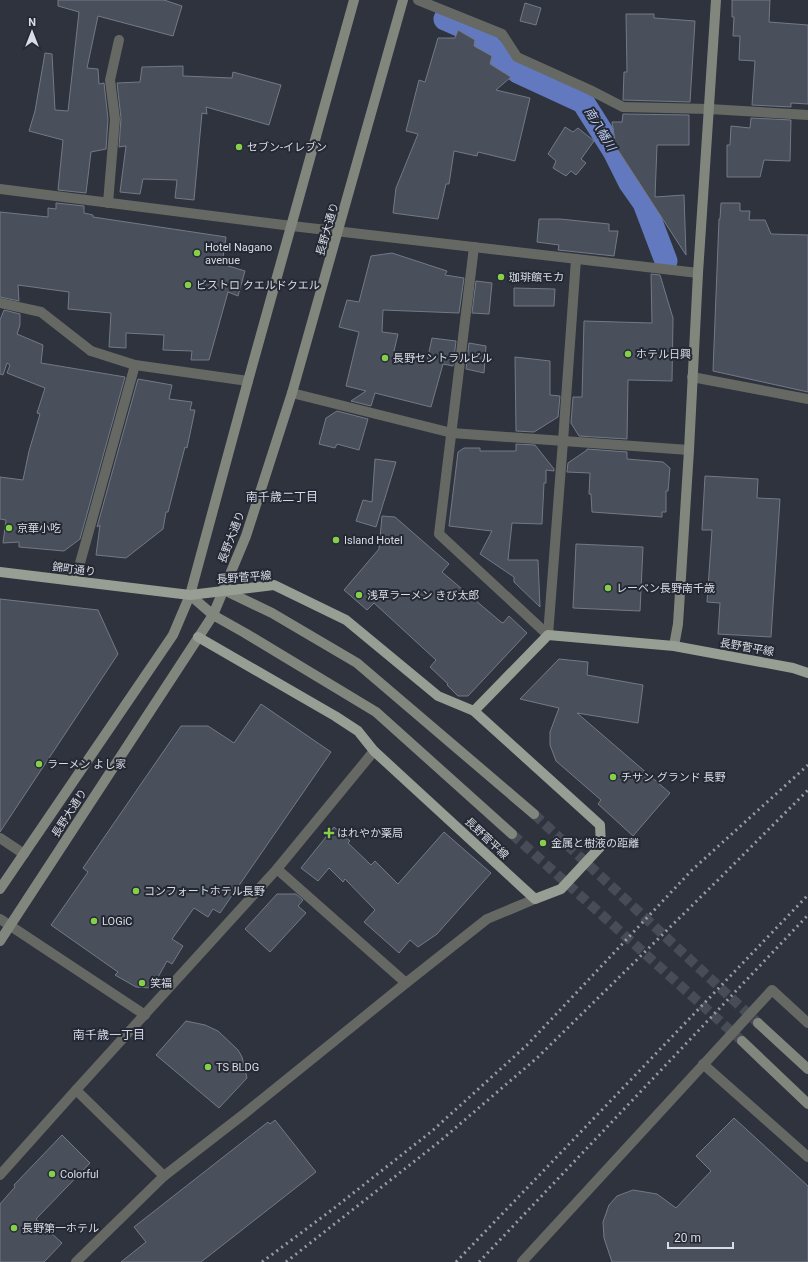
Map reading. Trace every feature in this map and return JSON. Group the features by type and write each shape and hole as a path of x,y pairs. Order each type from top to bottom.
{"main road":[{"name":"錦町通り","path":"0,572 146,589"},
{"name":"長野菅平線","path":"146,589 190,595 274,585 346,620 438,696 474,711 600,825 600,846 561,889 535,899 374,751 358,731 198,636"},
{"name":"長野菅平線","path":"548,635 674,646 793,668 808,673"},
{"path":"474,711 548,635"}],"street":[{"name":"長野大通り","path":"0,888 173,635 190,595 354,0"},
{"name":"長野大通り","path":"0,941 213,615 224,590 246,536 292,394 403,0"},
{"path":"418,0 502,34 517,57 590,90 623,107 709,109 808,116"},
{"path":"674,646 678,624 698,273 716,0"},
{"path":"108,203 115,119 110,80 119,40"},
{"path":"0,189 292,226 698,273"},
{"path":"474,247 439,534 548,635"},
{"path":"548,635 576,259"},
{"path":"0,303 42,312 91,350 135,365 248,381"},
{"path":"75,581 135,365"},
{"path":"692,376 808,399"},
{"path":"292,394 452,433 689,450"},
{"path":"224,590 272,613 357,663 534,814"},
{"path":"190,595 213,615 376,712 512,834"},
{"path":"0,1175 277,870 374,751"},
{"path":"0,838 24,854"},
{"path":"277,870 406,983"},
{"path":"76,1262 164,1176 244,1114 406,983 487,919 535,899"},
{"path":"0,919 145,1015"},
{"path":"522,1262 772,990 808,1023"},
{"path":"758,1023 808,1069"},
{"path":"742,1041 808,1104"},
{"path":"703,1064 808,1157"},
{"path":"76,1090 164,1176"}],"building":[{"path":"58,0 164,0 182,6 173,36 98,16 87,68 98,69 99,84 104,83 108,119 106,149 91,152 86,193 58,190 63,140 29,131 35,111 45,53 52,54 55,110 68,111 79,12 58,6"},
{"path":"732,0 770,0 769,22 808,25 808,104 791,103 791,107 752,105 755,61 739,60 740,36 733,36 734,17 732,17"},
{"path":"525,3 541,8 536,25 520,21"},
{"path":"626,14 654,14 654,18 695,21 690,102 623,100 624,72 627,72"},
{"path":"458,30 475,40 474,46 492,56 490,64 511,77 496,90 530,98 515,161 478,152 477,156 454,151 449,184 446,184 438,219 393,213 396,188 418,134 406,131 419,80 425,82 438,38 455,38"},
{"path":"183,66 183,76 232,78 233,72 281,85 269,125 206,107 207,114 202,113 194,200 175,198 177,180 143,179 140,194 120,192 126,146 119,147 121,118 117,83 140,82 142,67"},
{"path":"623,114 689,115 689,145 657,145 655,197 684,195 686,255 616,147 612,122 622,122"},
{"path":"751,118 791,120 790,161 764,160 760,177 727,177 727,145 730,145 731,126 750,128"},
{"path":"565,127 573,132 578,128 594,141 581,159 586,163 576,175 571,171 566,176 553,168 556,161 548,154"},
{"path":"56,203 84,206 84,213 93,215 93,217 226,237 222,264 245,271 238,296 228,292 209,360 191,360 192,351 163,350 164,335 126,333 126,348 109,347 111,313 68,309 69,292 18,285 19,301 0,297 0,212 48,217 48,208 56,209"},
{"path":"721,203 740,203 740,211 750,211 749,220 765,220 771,234 808,235 808,392 713,371 719,219"},
{"path":"539,219 560,219 609,224 609,231 618,231 614,256 558,250 559,245 537,242"},
{"path":"392,253 447,271 445,275 464,278 459,313 383,310 382,332 398,334 394,351 427,361 432,338 456,341 453,366 443,364 431,407 375,393 371,406 351,401 366,391 346,386 359,332 339,327 347,300 359,302 371,256"},
{"path":"651,274 660,275 673,318 672,381 628,380 627,439 579,436 571,423 573,397 582,397 584,321 652,323"},
{"path":"476,281 492,283 489,314 472,313"},
{"path":"514,288 555,289 554,306 514,306"},
{"path":"4,310 20,314 20,325 17,334 43,345 41,363 125,377 80,539 64,551 19,547 19,542 3,543 6,520 0,519 0,477 23,480 29,451 40,414 37,413 45,388 7,373 10,365 7,363 3,375 0,374 0,320"},
{"path":"469,343 486,346 484,373 466,369"},
{"path":"515,357 550,361 550,395 560,396 558,417 534,432 516,431"},
{"path":"138,379 172,385 169,399 192,402 190,410 195,410 187,448 185,447 168,512 166,512 163,529 126,558 96,555 100,525 97,527"},
{"path":"337,411 368,419 359,450 337,444 335,448 319,444 326,418"},
{"path":"516,444 535,445 554,469 554,471 546,470 542,524 512,523 508,560 538,560 540,607 514,582 514,577 480,554 492,531 449,526 458,452 464,448 480,448 480,451 516,451"},
{"path":"587,449 627,452 627,459 663,462 670,468 668,491 666,491 666,512 662,512 662,517 592,512 591,494 589,494 590,473 567,472 568,463"},
{"path":"375,459 396,462 376,527 356,521 363,500 372,502"},
{"path":"705,476 758,479 757,498 780,499 771,637 718,634 720,603 707,602 712,530 702,530"},
{"path":"382,516 395,517 449,564 442,572 501,622 503,623 509,616 527,633 468,696 458,696 430,667 436,660 374,603 367,610 344,590 379,549"},
{"name":"レーベン長野南千歳","path":"576,544 643,547 640,611 573,608"},
{"path":"0,599 98,610 118,654 0,832"},
{"path":"559,659 588,662 587,675 643,685 638,723 577,713 670,793 633,836 598,804 601,800 556,761 550,745 550,732 559,708 520,699"},
{"path":"261,704 331,752 220,913 213,909 208,917 194,908 172,939 183,946 172,964 167,961 152,988 136,987 115,975 118,972 51,925 88,872 83,868 181,726 208,726 234,743"},
{"path":"334,827 350,841 348,843 371,865 375,861 398,884 444,832 491,873 437,934 418,947 410,940 399,953 364,922 375,910 345,879 343,882 329,868 318,881 301,868"},
{"path":"277,894 296,894 303,900 298,906 306,913 270,952 245,929"},
{"name":"TS BLDG","path":"186,1021 205,1025 218,1031 238,1050 242,1057 247,1078 219,1108 156,1055"},
{"path":"734,1118 808,1186 808,1262 612,1262 604,1238 603,1222 609,1205 617,1196 633,1190 657,1194 676,1208 711,1171 696,1156"},
{"path":"275,1120 316,1172 201,1262 121,1262 146,1242 134,1227 268,1122 270,1124"},
{"path":"62,1135 90,1163 36,1219 62,1243 44,1262 0,1262 0,1204 15,1187 14,1185"}],"waterway":[{"name":"南八幡川","path":"445,19 479,34 498,55 518,72 583,102 614,151 630,183 644,203 666,261"}],"tunnel":[{"path":"534,814 758,1023"},
{"path":"512,834 742,1041"}],"railway":[{"path":"262,1262 333,1209 432,1131 527,1045 692,870 808,765"},
{"path":"286,1262 439,1142 538,1057 808,790"},
{"path":"456,1262 808,895"},
{"path":"479,1262 808,915"}],"place":[{"name":"セブン-イレブン","path":"239,147"},
{"name":"Hotel Nagano avenue","path":"197,253"},
{"name":"珈琲館モカ","path":"501,277"},
{"name":"ビストロ クエルドクエル","path":"188,285"},
{"name":"ホテル日興","path":"628,354"},
{"name":"長野セントラルビル","path":"385,358"},
{"name":"京華小吃","path":"9,528"},
{"name":"Island Hotel","path":"336,540"},
{"name":"レーベン長野南千歳","path":"608,588"},
{"name":"浅草ラーメン きび太郎","path":"359,595"},
{"name":"ラーメン よし家","path":"39,764"},
{"name":"チサン グランド 長野","path":"613,777"},
{"name":"はれやか薬局","path":"329,833"},
{"name":"金属と樹液の距離","path":"543,843"},
{"name":"コンフォートホテル長野","path":"136,891"},
{"name":"LOGiC","path":"94,921"},
{"name":"笑福","path":"142,983"},
{"name":"TS BLDG","path":"208,1067"},
{"name":"Colorful","path":"52,1174"},
{"name":"長野第一ホテル","path":"14,1228"}],"district":[{"name":"南千歳二丁目","path":"282,497"},
{"name":"南千歳一丁目","path":"109,1035"}]}
